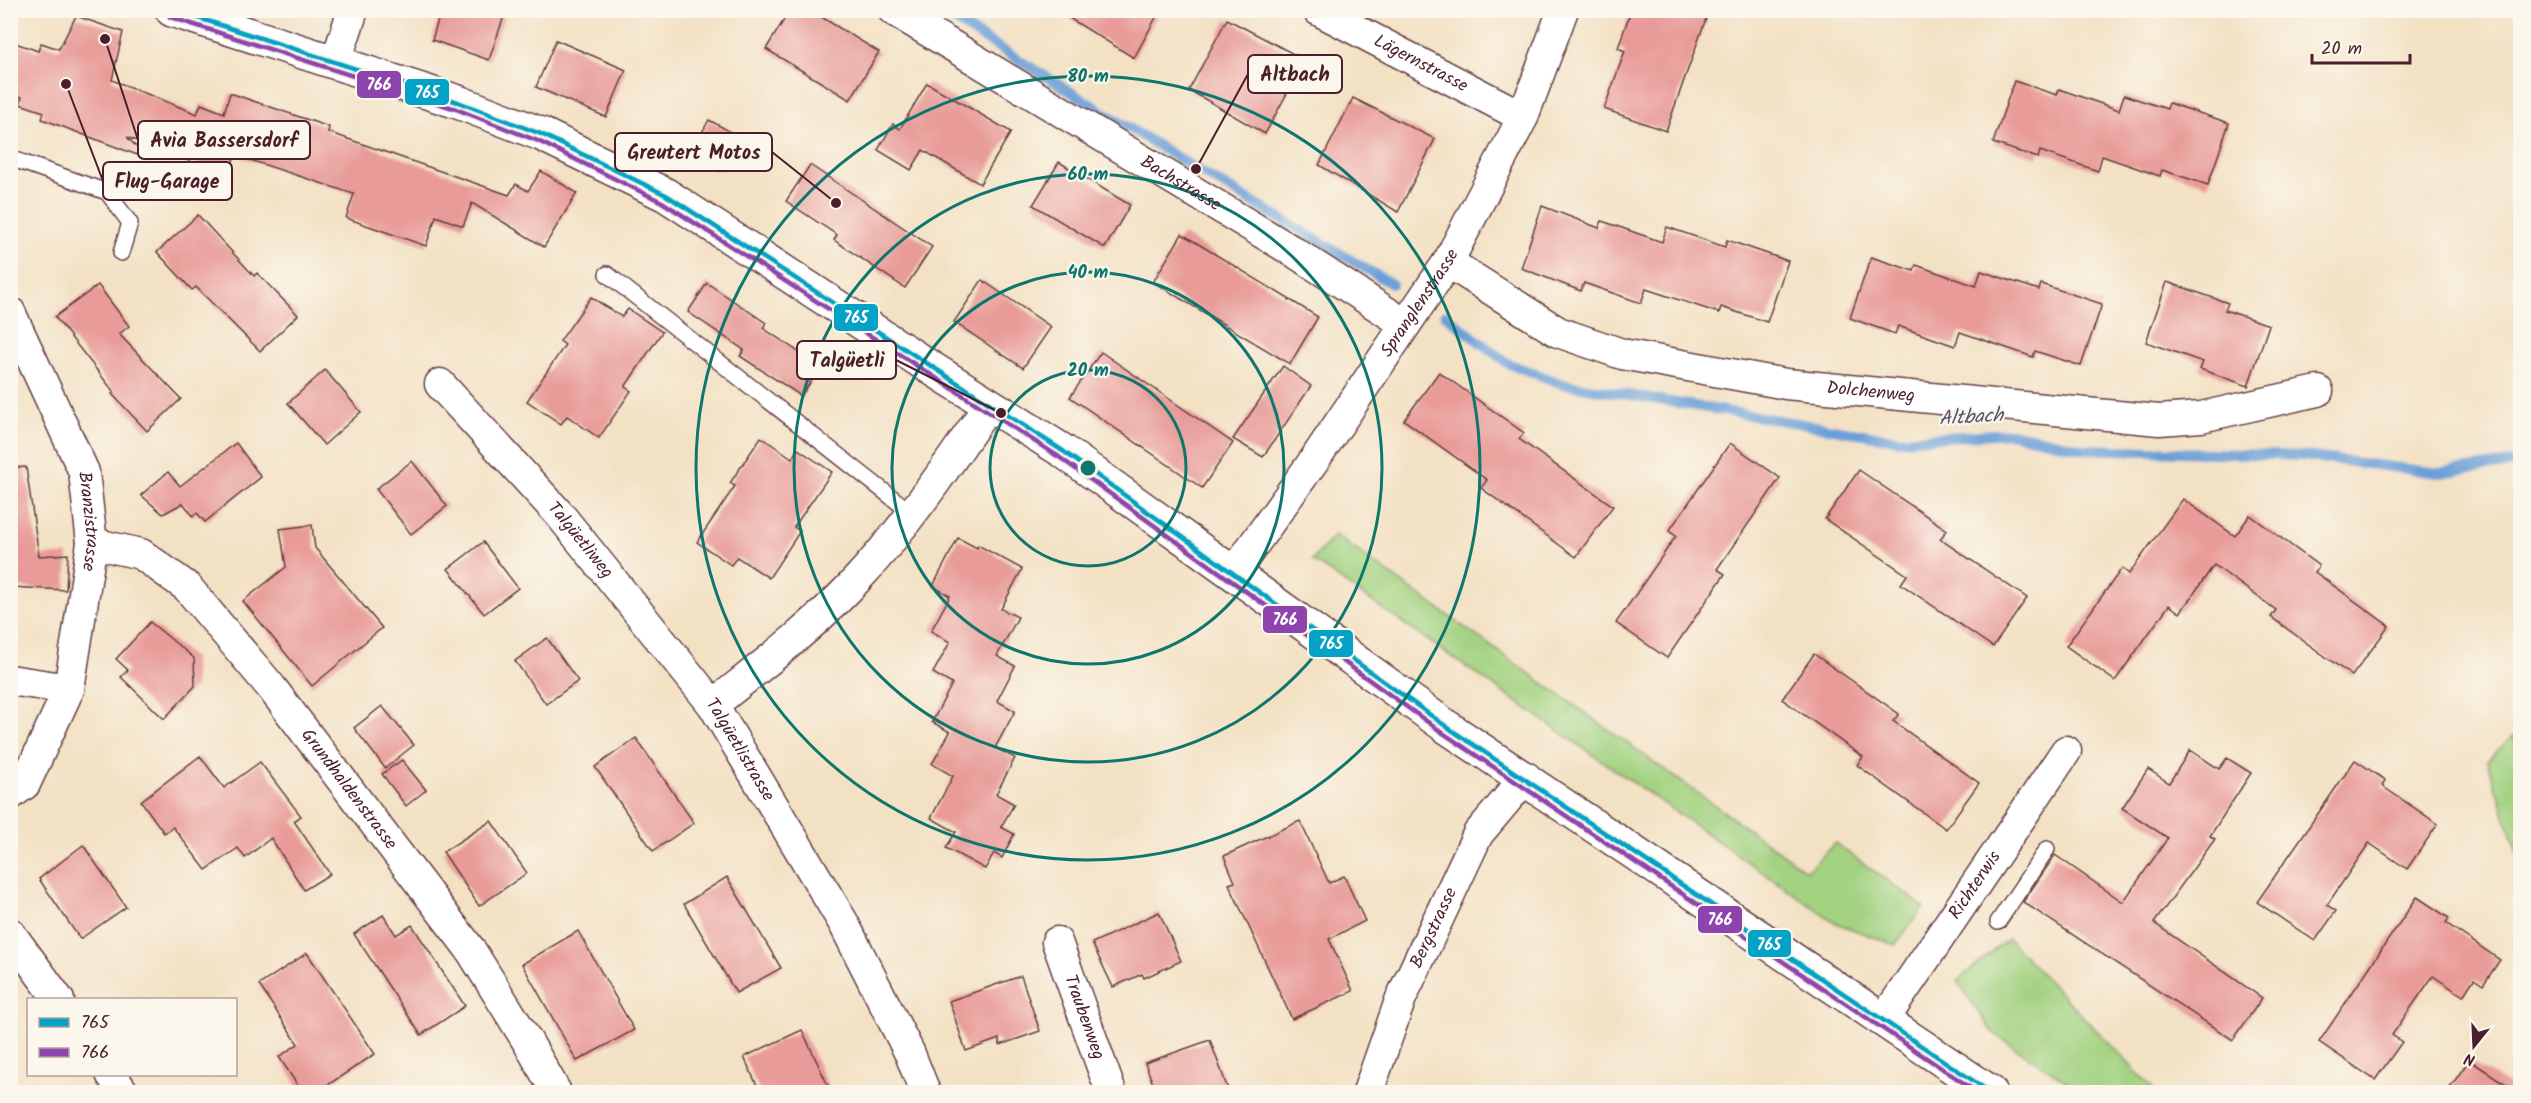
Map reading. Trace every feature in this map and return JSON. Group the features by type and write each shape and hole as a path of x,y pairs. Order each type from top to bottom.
{"main road":[{"path":"172,10 336,61 541,134 666,195 1063,451 1438,720 1526,777 1990,1092"}],"street":[{"path":"336,61 353,10"},
{"name":"Bachstrasse","path":"893,10 1294,252 1405,324"},
{"name":"Lägernstrasse","path":"1318,10 1523,117"},
{"name":"Spranglenstrasse","path":"1234,572 1310,467 1448,262 1523,117 1563,10"},
{"name":"Dolchenweg","path":"1448,262 1539,322 1576,340 1622,354 1786,384 2159,420 2202,417 2318,392"},
{"name":"Branzistrasse","path":"10,795 25,784 69,689 92,543 84,472 11,317"},
{"name":"Talgüetliweg","path":"440,384 560,516 713,705"},
{"name":"Talgüetlistrasse","path":"925,1092 909,1054 843,922 713,705 811,625 851,586 913,514 989,405"},
{"name":"Grundhaldenstrasse","path":"92,543 141,554 187,587 271,687 470,949 556,1092"},
{"path":"10,680 69,689"},
{"name":"Richterwis","path":"1883,1021 2066,751"},
{"name":"Bergstrasse","path":"1368,1092 1401,998 1478,834 1526,777"},
{"path":"10,933 58,998"},
{"name":"Traubenweg","path":"1058,942 1111,1092"},
{"path":"112,1076 123,1092"}],"lane":[{"path":"10,158 107,192 130,223 121,253"},
{"path":"607,274 913,514"},
{"path":"1998,922 2047,849"}],"green space":[{"path":"1335,535 1807,871 1835,843 1924,907 1895,945 1836,923 1312,560"},
{"path":"2513,736 2520,761 2520,862 2487,761"},
{"path":"2008,939 2156,1092 2082,1092 1992,1032 1957,981"}],"building":[{"path":"441,10 506,10 489,60 432,40"},
{"path":"790,10 810,10 879,52 850,100 766,49"},
{"path":"1056,10 1160,10 1134,58"},
{"path":"1631,10 1709,10 1666,131 1604,109 1625,51 1618,48"},
{"path":"76,16 123,32 112,80 197,114 201,104 224,113 230,93 329,127 328,132 509,195 516,184 528,191 541,171 577,193 544,247 472,203 463,226 436,216 426,246 346,218 354,194 235,155 228,176 127,137 148,159 42,119 44,112 20,104 22,97 10,93 10,41 38,51 41,43 59,49"},
{"path":"1227,19 1305,60 1265,134 1189,90"},
{"path":"556,40 626,70 606,117 536,87"},
{"path":"2014,81 2057,95 2059,89 2119,110 2124,95 2167,109 2169,103 2229,123 2208,185 2162,170 2160,176 2102,156 2098,171 2040,151 2038,158 1993,143"},
{"path":"927,83 1011,132 980,184 923,150 911,170 878,150 893,124 900,129"},
{"path":"1353,98 1435,139 1398,212 1319,165"},
{"path":"709,120 740,137 720,171 690,154"},
{"path":"1059,162 1130,205 1105,248 1033,205"},
{"path":"810,165 932,247 905,288 834,240 837,235 786,201"},
{"path":"1542,206 1599,228 1602,221 1662,242 1667,227 1725,247 1727,240 1788,261 1767,322 1721,307 1719,313 1646,289 1641,303 1584,283 1581,291 1521,268"},
{"path":"198,215 254,276 257,273 298,315 260,351 196,287 192,290 157,252"},
{"path":"1182,234 1318,317 1290,364 1153,282"},
{"path":"1871,257 1914,271 1916,265 1976,286 1981,271 2039,290 2041,284 2102,304 2081,366 2035,351 2033,357 1960,332 1955,346 1898,326 1895,334 1850,318"},
{"path":"982,280 1051,327 1023,368 954,322"},
{"path":"2167,282 2228,303 2225,310 2269,325 2248,386 2200,369 2203,362 2146,342"},
{"path":"707,283 766,323 763,328 821,367 801,396 740,356 744,350 688,312"},
{"path":"98,285 129,326 119,334 181,399 147,431 112,394 114,392 55,317"},
{"path":"591,297 622,317 628,309 662,332 625,387 631,391 599,438 567,416 561,424 527,401 565,345 560,341"},
{"path":"1101,352 1233,443 1202,488 1070,397"},
{"path":"1283,366 1311,386 1263,457 1233,439"},
{"path":"325,370 361,412 324,445 288,403"},
{"path":"1439,372 1524,433 1519,439 1613,506 1576,557 1481,488 1487,480 1404,420"},
{"path":"761,437 792,458 798,449 832,472 794,527 800,531 769,578 737,557 731,565 697,542 735,486 730,483"},
{"path":"236,443 261,477 205,522 197,513 193,516 183,503 163,514 141,495 168,472 180,486"},
{"path":"1730,443 1780,478 1717,569 1725,574 1667,658 1616,623 1676,536 1669,531"},
{"path":"412,461 447,506 411,534 376,489"},
{"path":"26,467 39,556 68,554 66,590 10,587 10,468"},
{"path":"1859,470 1947,530 1940,539 2027,598 1993,647 1901,584 1907,575 1825,519"},
{"path":"2183,499 2235,536 2250,515 2319,566 2315,572 2389,626 2352,676 2271,617 2276,610 2214,565 2180,613 2169,605 2115,681 2066,646 2122,568 2129,574"},
{"path":"312,525 315,548 382,628 312,686 243,601 286,567 280,529"},
{"path":"958,538 977,548 978,545 1022,569 1001,609 1018,617 997,656 1015,666 997,701 1015,711 995,748 1015,758 996,794 1014,804 1001,827 1014,834 1002,858 994,853 985,869 946,848 956,832 931,818 953,776 932,764 950,732 932,722 952,684 933,673 950,642 931,631 950,596 933,586"},
{"path":"483,542 518,588 484,614 448,569"},
{"path":"150,622 194,658 195,686 164,719 121,677 128,670 116,659"},
{"path":"547,638 578,681 546,704 515,661"},
{"path":"1814,654 1899,714 1893,721 1979,783 1946,829 1857,765 1863,757 1782,699"},
{"path":"382,706 414,745 385,768 354,728"},
{"path":"636,738 694,823 653,851 595,767"},
{"path":"2190,750 2219,769 2227,758 2251,773 2210,836 2215,839 2154,923 2262,998 2233,1040 2023,902 2055,855 2123,902 2168,838 2122,808 2148,769 2169,783"},
{"path":"200,756 224,788 260,762 301,816 294,821 330,874 304,890 271,838 245,858 238,848 206,870 173,827 164,833 141,801"},
{"path":"402,760 426,790 406,806 382,774"},
{"path":"2355,760 2385,780 2382,786 2438,824 2407,869 2369,843 2327,905 2336,911 2315,941 2257,902"},
{"path":"491,821 527,873 479,906 443,852"},
{"path":"1300,821 1329,883 1344,876 1365,921 1329,939 1353,991 1292,1019 1229,884 1235,882 1224,856"},
{"path":"83,845 126,907 80,939 39,879"},
{"path":"727,877 781,968 736,993 684,904"},
{"path":"2417,897 2449,918 2446,923 2500,960 2483,985 2474,979 2463,996 2433,976 2392,1035 2402,1042 2375,1080 2319,1042"},
{"path":"1159,912 1181,961 1144,978 1142,974 1113,987 1092,943"},
{"path":"383,915 396,935 412,925 465,1006 421,1035 354,934"},
{"path":"578,931 634,1030 577,1061 522,964"},
{"path":"307,953 375,1054 317,1092 302,1092 279,1057 298,1044 259,985"},
{"path":"1021,976 1040,1031 1000,1045 999,1039 966,1051 949,1001"},
{"path":"802,1030 831,1092 760,1092 744,1057"},
{"path":"1210,1040 1229,1092 1156,1092 1145,1063"},
{"path":"2469,1060 2518,1092 2447,1092"}],"waterway":[{"name":"Altbach","path":"938,10 1196,169 1392,284"},
{"name":"Altbach","path":"1445,315 1507,363 1563,384 1899,440 2011,433 2085,449 2304,456 2439,473 2520,462"}],"transit line":[{"name":"765","path":"174,10 458,102 541,134 666,195 1063,451 1447,727 1990,1092"},
{"name":"766","path":"170,17 456,109 538,141 662,202 1059,457 1443,733 1977,1092"}],"place":[{"name":"Avia Bassersdorf","path":"105,39"},
{"name":"Flug-Garage","path":"66,84"},
{"name":"Altbach","path":"1196,169"},
{"name":"Greutert Motos","path":"836,203"},
{"name":"Talgüetli","path":"1001,413"}]}
